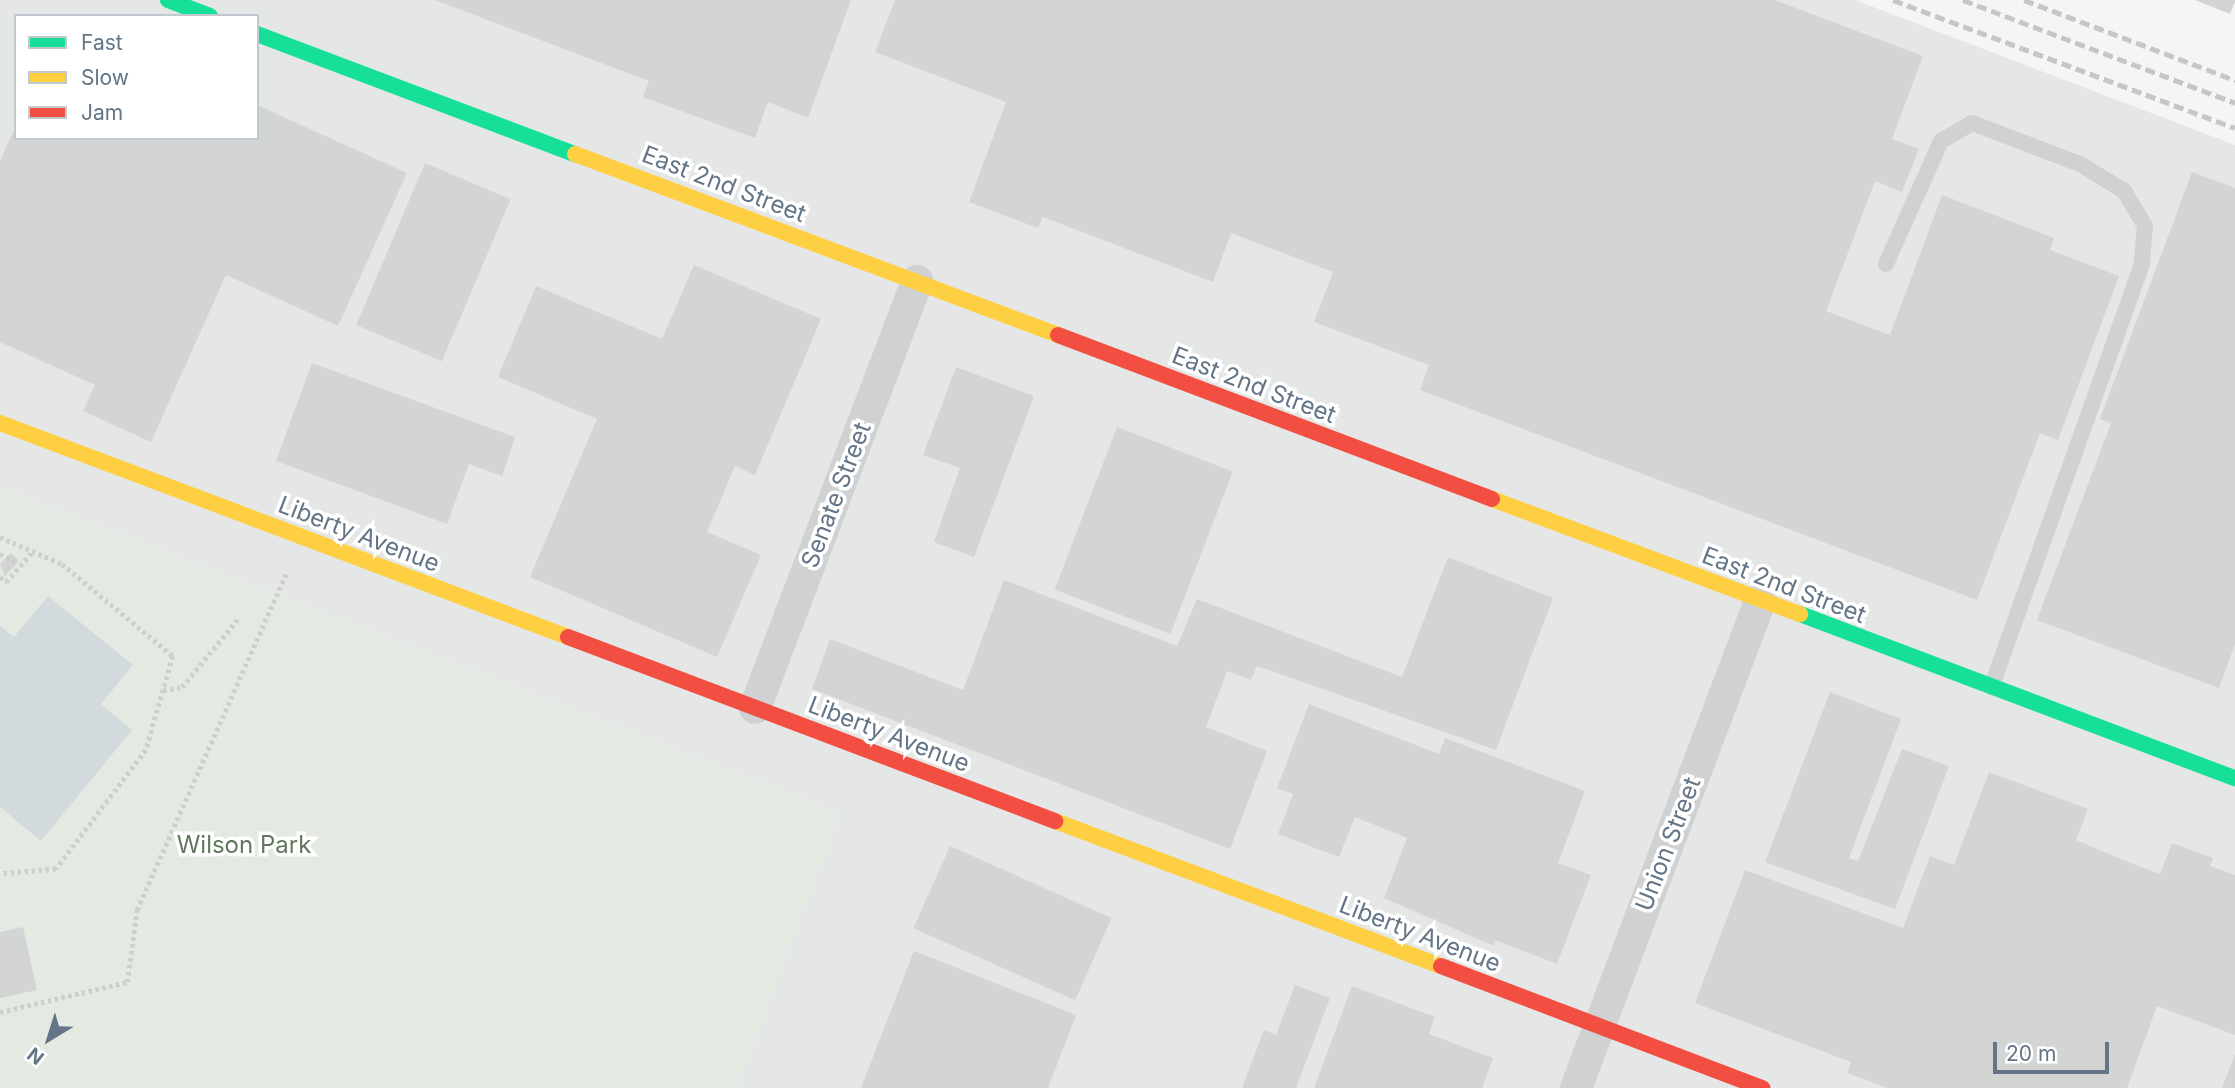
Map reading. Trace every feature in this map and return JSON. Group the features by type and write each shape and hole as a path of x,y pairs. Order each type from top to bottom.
{"street":[{"path":"167,0 204,14"},
{"name":"East 2nd Street","path":"259,35 2235,778"},
{"name":"Senate Street","path":"755,708 917,281"},
{"name":"Liberty Avenue","path":"0,423 1763,1088"},
{"name":"Union Street","path":"1576,1088 1760,601"}],"lane":[{"path":"1886,264 1941,141 1972,123 2080,164 2124,191 2144,226 2142,264 1992,687"}],"path":[{"path":"0,537 62,564 173,656 146,750 56,869 0,874"},
{"path":"0,1012 127,982 137,910 302,537"},
{"path":"0,554 3,550 15,561 8,568"},
{"path":"0,577 6,582 33,551"},
{"path":"163,690 182,687 237,620"}],"shaded area":[{"path":"0,0 1855,0 2235,145 2235,1088 734,1088 840,813 0,488"},
{"path":"48,596 133,665 101,704 132,730 41,841 0,807 0,626 14,637"}],"green space":[{"name":"Wilson Park","path":"0,488 840,813 737,1088 0,1088"}],"building":[{"path":"435,0 851,0 808,118 768,102 755,138 643,97 649,81"},
{"path":"895,0 1775,0 1923,56 1892,139 1919,149 1902,192 1875,181 1826,311 1890,335 1942,195 2054,238 2050,250 2119,276 2058,440 2040,433 1977,600 1420,390 1429,365 1314,322 1333,272 1231,233 1213,282 1043,217 1038,228 969,202 1006,102 875,52"},
{"path":"2195,0 2235,0 2235,2 2230,14"},
{"path":"259,106 407,173 338,326 226,275 151,442 83,411 95,385 0,342 0,161 14,130 14,140 259,140"},
{"path":"425,163 511,199 442,361 356,325"},
{"path":"2192,172 2235,188 2235,644 2219,688 2037,620 2111,423 2100,419"},
{"path":"694,265 821,319 755,475 735,466 707,532 761,555 717,657 530,577 597,419 498,377 536,286 662,339"},
{"path":"312,363 515,437 502,476 469,464 447,524 276,461"},
{"path":"956,367 1034,396 974,557 934,542 960,468 923,455"},
{"path":"1117,427 1233,471 1170,634 1055,589"},
{"path":"11,553 19,561 5,576 0,564"},
{"path":"1448,557 1553,598 1496,750 1257,666 1251,680 1227,671 1206,727 1267,751 1230,849 812,689 830,639 963,690 1004,580 1177,646 1197,599 1402,677"},
{"path":"1830,692 1901,719 1849,858 1858,861 1902,749 1949,766 1895,909 1765,862"},
{"path":"1309,704 1439,754 1445,738 1585,791 1558,863 1591,875 1557,964 1495,940 1494,946 1384,898 1407,838 1355,817 1339,857 1278,834 1293,794 1277,788"},
{"path":"1989,772 2088,809 2076,840 2128,862 2160,874 2172,843 2213,858 2210,866 2235,875 2235,1035 2157,1006 2127,1088 1888,1088 1847,1073 1851,1062 1695,1003 1745,870 1903,928 1930,856 1954,865"},
{"path":"950,846 1112,918 1075,1000 913,928"},
{"path":"23,927 37,990 0,998 0,932"},
{"path":"914,951 1076,1015 1048,1088 861,1088"},
{"path":"1295,985 1330,998 1296,1088 1242,1088 1264,1030 1276,1035"},
{"path":"1352,986 1435,1017 1429,1034 1493,1058 1482,1088 1314,1088"},
{"path":"2235,1054 2235,1088 2222,1088"}],"railway":[{"path":"1893,0 2235,128"},
{"path":"1963,0 2235,103"},
{"path":"2024,0 2235,80"}],"traffic: fast":[{"path":"168,0 205,14"},
{"path":"259,35 575,154"},
{"path":"1800,614 2235,778"}],"traffic: slow":[{"path":"575,154 1058,335"},
{"path":"0,423 568,637"},
{"path":"1492,499 1800,614"},
{"path":"1055,821 1441,966"}],"traffic: jam":[{"path":"1058,335 1492,499"},
{"path":"568,637 1055,821"},
{"path":"1441,966 1763,1088"}]}
